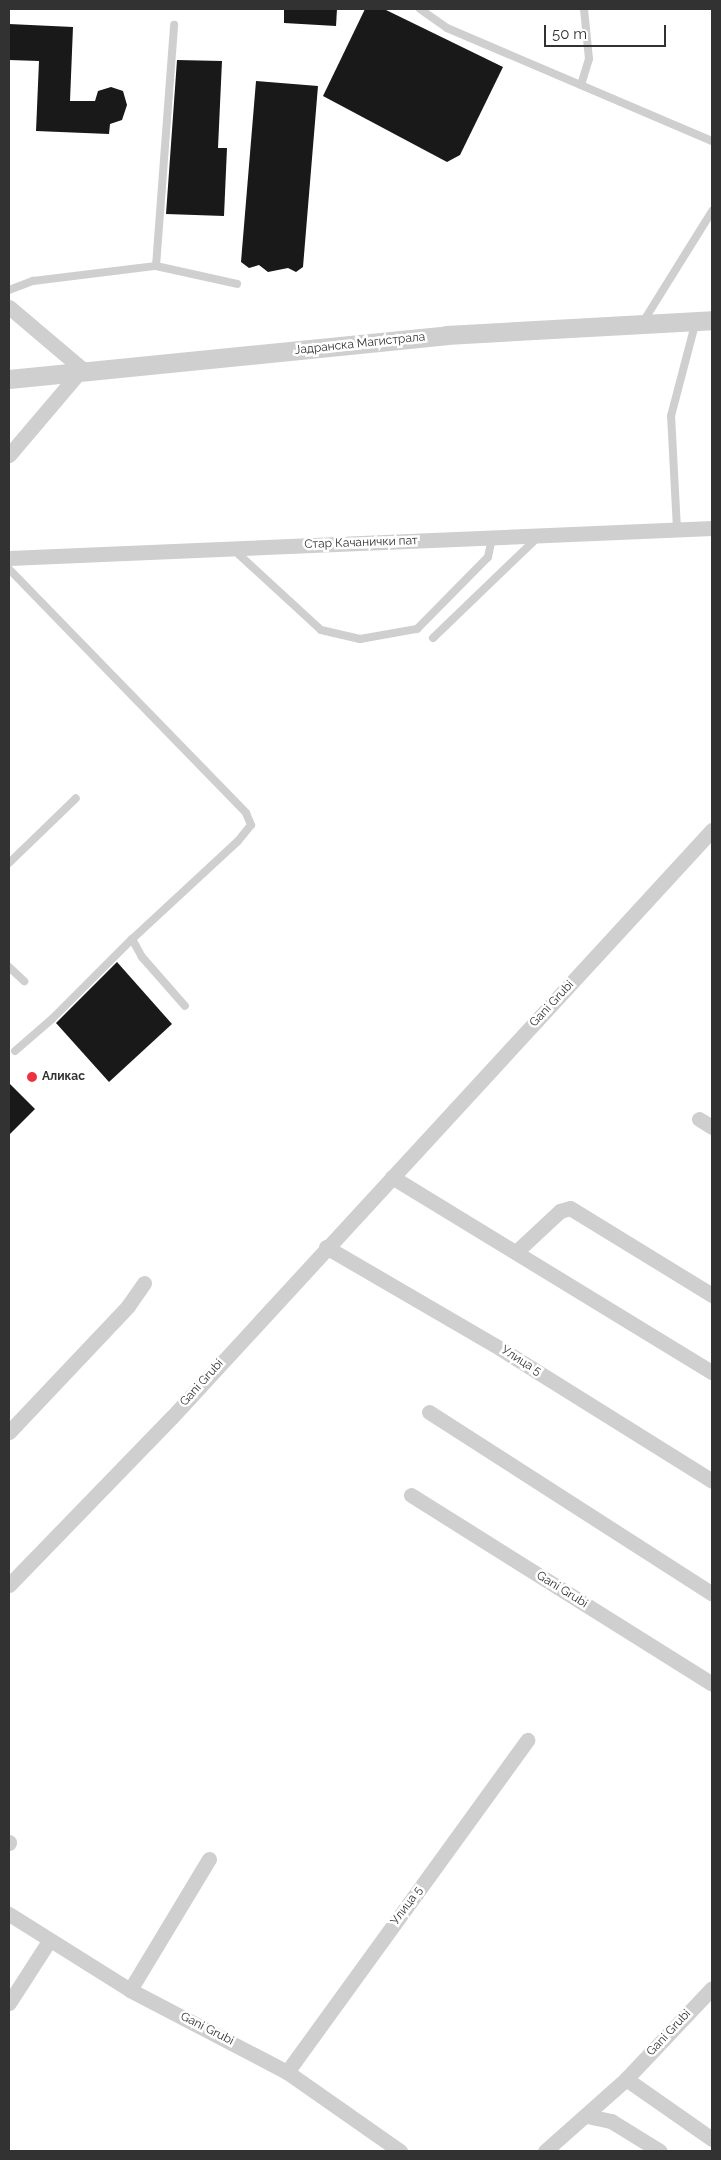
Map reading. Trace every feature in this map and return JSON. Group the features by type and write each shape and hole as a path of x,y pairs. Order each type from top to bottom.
{"street":[{"path":"9,307 82,370 9,455"},
{"name":"Јадранска Магистрала","path":"9,379 82,370 446,335 704,321"},
{"name":"Стар Качанички пат","path":"9,558 712,528"},
{"name":"Gani Grubi","path":"9,1585 172,1417 326,1247 712,830"},
{"path":"392,1177 517,1251 712,1372"},
{"path":"517,1251 560,1211 570,1208 712,1296"},
{"name":"Улица 5","path":"326,1247 502,1349 712,1481"},
{"path":"9,1432 128,1306 144,1283"},
{"path":"429,1412 712,1594"},
{"name":"Gani Grubi","path":"411,1495 712,1684"},
{"name":"Улица 5","path":"287,2072 527,1740"},
{"path":"130,1990 210,1859"},
{"name":"Gani Grubi","path":"9,1914 49,1941 130,1990 287,2072 400,2151"},
{"path":"9,2003 49,1941"},
{"name":"Gani Grubi","path":"545,2151 587,2116 626,2079 712,1988"},
{"path":"626,2079 712,2139"},
{"path":"587,2116 612,2121 660,2151"}],"lane":[{"path":"420,9 447,28 712,141"},
{"path":"581,85 588,59 584,9"},
{"path":"156,266 174,25"},
{"path":"642,323 712,211"},
{"path":"9,290 33,281 156,266 237,284"},
{"path":"677,529 671,416 704,321"},
{"path":"433,638 540,536"},
{"path":"233,548 321,630 360,639 417,629 488,557 492,538"},
{"path":"9,569 246,813 251,825 238,841 132,939 52,1019 15,1051"},
{"path":"9,863 76,798"},
{"path":"132,939 142,957 185,1006"},
{"path":"9,967 24,981"}],"building":[{"path":"284,9 337,9 336,26 284,23"},
{"path":"365,9 384,9 503,67 460,155 447,162 323,96"},
{"path":"9,24 73,27 70,101 95,101 98,91 111,87 123,91 127,105 122,120 110,124 109,134 36,131 39,61 9,60"},
{"path":"177,60 222,61 218,148 227,148 224,216 166,214"},
{"path":"256,81 318,86 303,267 296,272 288,268 268,272 259,265 249,268 241,262"},
{"path":"117,962 172,1024 109,1082 56,1023"},
{"path":"9,1083 35,1109 9,1135"}],"place":[{"name":"Аликас","path":"32,1077"}]}
